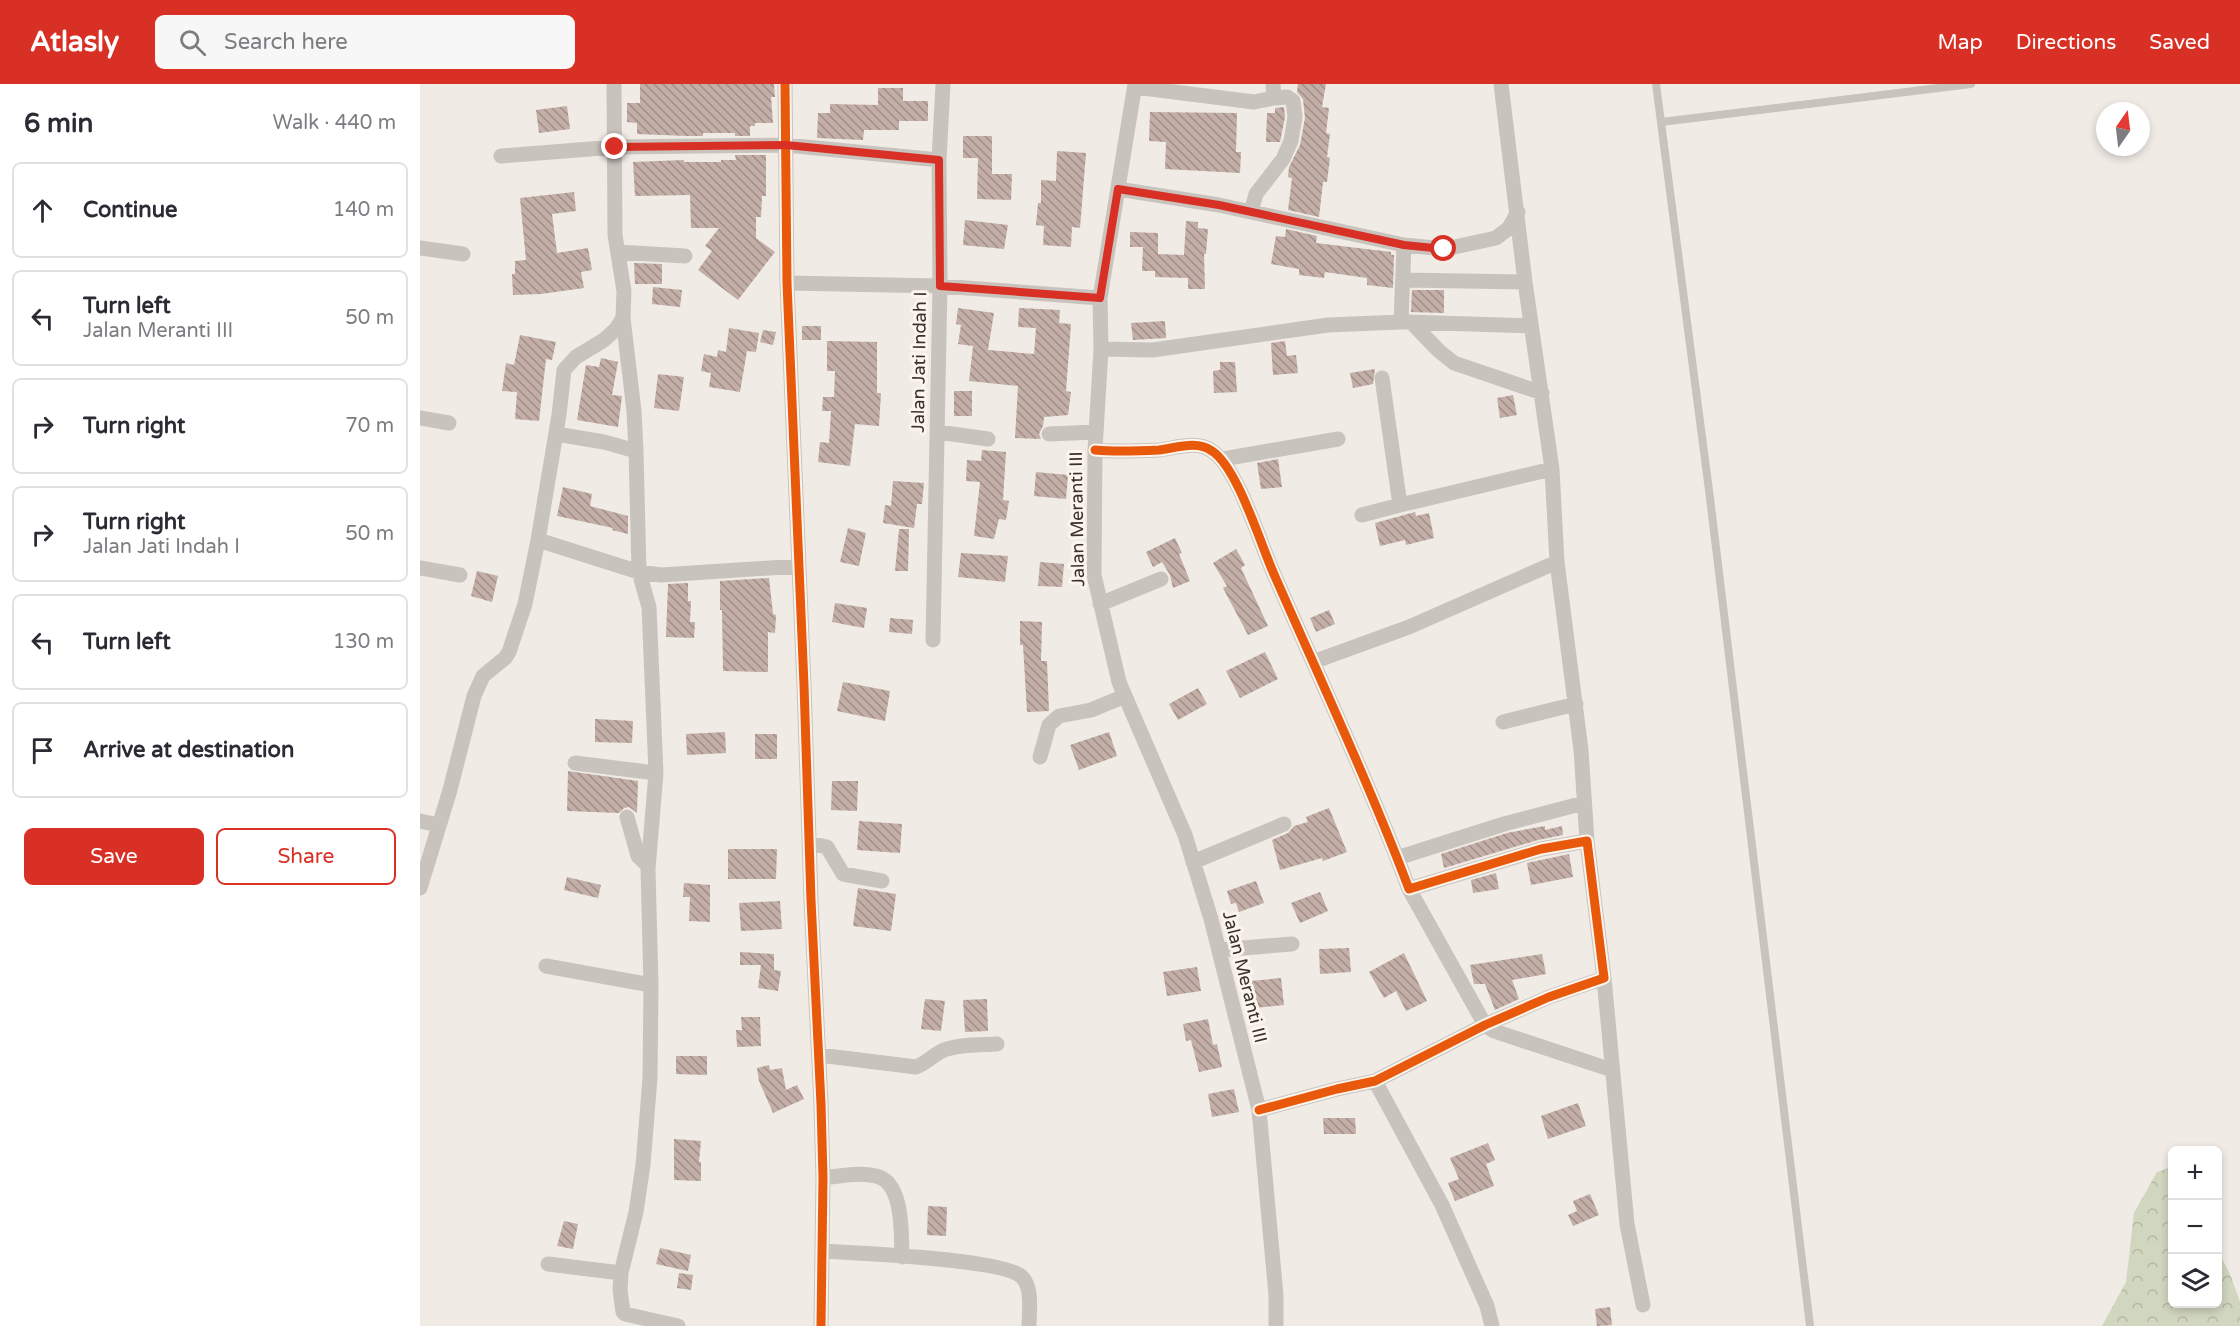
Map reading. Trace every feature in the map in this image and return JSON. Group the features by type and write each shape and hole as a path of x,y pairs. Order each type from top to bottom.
{"street":[{"path":"614,84 615,235 625,298 623,318 634,411 639,572 649,607 656,773 648,869 651,985 650,1078 643,1165 636,1212 621,1273 620,1290 622,1311 625,1314 678,1326"},
{"path":"785,84 787,283 823,1178 821,1326"},
{"name":"Jalan Jati Indah I","path":"933,640 940,286 939,160 944,84"},
{"path":"1501,84 1525,282 1552,469 1557,562 1576,704 1587,841 1604,978 1627,1224 1642,1305"},
{"path":"1135,86 1254,102 1273,91 1293,101 1295,117 1291,141 1277,168 1256,194 1251,212"},
{"name":"Jalan Meranti III","path":"1135,86 1100,298 1101,349 1095,450 1094,575 1119,682 1185,835 1219,951 1259,1110 1276,1295 1276,1326"},
{"path":"501,156 615,147 786,145 939,160"},
{"path":"1118,189 1251,212 1404,245 1444,249 1496,238 1509,228 1518,212"},
{"path":"1404,245 1406,322 1454,363 1542,393"},
{"path":"420,248 463,254"},
{"path":"618,252 685,256"},
{"path":"1404,280 1525,282"},
{"path":"787,283 940,286 1100,298"},
{"path":"420,888 474,696 483,676 509,652 525,603 556,434 564,370 576,357 616,330 623,318"},
{"path":"1101,349 1153,350 1328,325 1406,322 1532,326"},
{"path":"1382,378 1400,505"},
{"path":"420,418 449,423"},
{"path":"938,432 988,439"},
{"path":"1049,434 1096,432"},
{"path":"556,434 604,442 636,451"},
{"path":"1223,459 1338,439"},
{"path":"1095,450 1160,450 1198,446 1206,447 1223,459 1373,797 1409,889 1485,1025 1494,1031 1612,1070"},
{"path":"1362,515 1552,469"},
{"path":"538,540 639,572 678,575 799,566"},
{"path":"1313,663 1409,627 1557,562"},
{"path":"420,568 460,575"},
{"path":"1100,604 1161,579"},
{"path":"1040,757 1049,725 1059,716 1091,710 1125,696"},
{"path":"1503,722 1576,704"},
{"path":"575,763 656,773"},
{"path":"1397,858 1504,824 1584,802"},
{"path":"627,817 638,856 648,869"},
{"path":"420,821 439,825"},
{"path":"1193,862 1284,824"},
{"path":"1409,889 1541,849 1587,841"},
{"path":"809,843 827,847 843,874 882,881"},
{"path":"1219,951 1292,944"},
{"path":"546,966 651,985"},
{"path":"1259,1110 1375,1081 1485,1025 1549,997 1604,978"},
{"path":"819,1055 916,1067 943,1050 997,1044"},
{"path":"1375,1081 1442,1205 1487,1306 1492,1326"},
{"path":"823,1178 868,1175 884,1179 894,1190 897,1201 902,1257"},
{"path":"822,1251 963,1262 1015,1272 1024,1278 1029,1290 1029,1326"},
{"path":"548,1264 621,1273"}],"lane":[{"path":"1656,84 1712,510 1810,1326"},
{"path":"1661,122 1971,84"}],"green space":[{"path":"2168,1168 2168,1308 2222,1308 2222,1259 2240,1302 2240,1326 2102,1326 2126,1282 2134,1213 2157,1172"}],"building":[{"path":"640,84 774,84 775,97 771,97 773,123 755,123 755,126 750,126 750,136 735,136 735,133 703,133 703,136 637,134 637,123 627,122 627,103 640,103"},
{"path":"1298,84 1326,84 1322,107 1329,108 1326,133 1330,134 1327,157 1330,158 1327,182 1323,182 1319,217 1288,210 1292,178 1288,177 1289,167 1300,145 1305,118 1303,99 1297,92"},
{"path":"878,88 903,88 903,101 928,101 928,121 899,121 899,130 864,130 863,140 817,138 818,113 830,113 830,104 878,105"},
{"path":"567,106 570,129 539,133 536,110"},
{"path":"1284,107 1285,117 1280,142 1266,142 1267,113 1275,113 1275,108"},
{"path":"1150,112 1237,113 1236,152 1241,152 1240,173 1165,169 1166,142 1149,141"},
{"path":"963,136 992,136 992,174 1012,174 1011,200 977,199 978,158 963,158"},
{"path":"1057,151 1086,153 1080,228 1072,227 1071,247 1043,245 1044,226 1036,225 1038,203 1041,203 1041,180 1056,181"},
{"path":"735,155 766,155 766,196 762,196 761,217 756,217 756,238 775,252 738,300 698,270 712,251 705,246 719,228 691,228 690,195 635,196 633,162 684,160 684,162 721,162 721,160 736,160"},
{"path":"574,192 576,211 552,214 557,253 588,248 592,270 581,272 584,288 513,295 512,274 515,274 515,261 526,260 520,198"},
{"path":"965,220 1008,225 1004,249 963,245"},
{"path":"1186,221 1198,222 1198,228 1208,229 1206,254 1204,254 1205,289 1188,289 1188,278 1155,277 1155,271 1142,271 1143,247 1130,247 1130,232 1158,233 1158,254 1184,255"},
{"path":"1286,229 1317,236 1316,243 1391,252 1391,255 1394,255 1393,288 1367,285 1367,278 1325,272 1324,278 1299,275 1299,269 1271,264 1276,236 1285,237"},
{"path":"634,263 662,264 662,284 635,284"},
{"path":"653,287 682,290 680,307 652,304"},
{"path":"1412,290 1444,290 1444,313 1411,312"},
{"path":"958,308 994,313 988,350 1034,354 1036,328 1018,327 1019,308 1060,310 1059,323 1071,324 1066,391 1071,392 1068,415 1044,417 1039,434 1041,439 1015,438 1018,386 969,381 973,346 958,344 961,325 956,324"},
{"path":"1165,321 1166,338 1133,340 1131,323"},
{"path":"802,326 821,326 821,340 802,340"},
{"path":"729,328 759,333 756,352 747,351 740,392 709,387 711,373 701,371 704,354 717,357 718,350 726,352"},
{"path":"763,330 776,332 773,345 760,342"},
{"path":"520,335 556,342 552,360 546,359 539,421 515,419 517,392 502,391 506,363 514,365"},
{"path":"827,341 877,342 877,393 881,393 879,426 855,424 850,466 818,462 820,442 829,443 831,411 822,411 823,397 834,397 835,371 827,371"},
{"path":"1285,341 1287,356 1296,355 1298,373 1273,375 1271,343"},
{"path":"601,358 618,362 612,395 622,396 618,427 577,420 586,365 599,367"},
{"path":"1220,362 1235,362 1237,392 1214,393 1213,371 1220,370"},
{"path":"1375,369 1373,384 1353,388 1350,373"},
{"path":"658,374 684,377 679,411 654,408"},
{"path":"954,391 972,391 972,416 954,416"},
{"path":"1513,395 1517,415 1500,418 1497,398"},
{"path":"982,450 1006,452 1003,500 1009,501 1006,520 999,519 994,539 974,536 980,482 966,481 967,460 981,461"},
{"path":"1278,459 1282,487 1261,489 1257,463"},
{"path":"1036,472 1068,475 1066,499 1034,496"},
{"path":"893,481 924,483 922,504 917,504 914,528 883,523 885,505 891,506"},
{"path":"563,487 592,494 590,506 628,516 628,534 612,530 613,528 557,516"},
{"path":"1415,512 1416,516 1429,513 1434,538 1406,545 1405,540 1380,546 1375,523"},
{"path":"848,528 866,533 859,566 840,562"},
{"path":"899,529 909,529 908,571 895,571"},
{"path":"1175,538 1190,581 1173,588 1170,575 1162,562 1153,567 1146,552"},
{"path":"1236,549 1245,565 1241,568 1268,626 1248,635 1223,588 1227,586 1213,563"},
{"path":"961,553 1008,556 1005,582 958,577"},
{"path":"1040,562 1064,564 1062,587 1038,586"},
{"path":"477,571 498,576 492,602 471,596"},
{"path":"769,578 773,614 776,615 775,633 768,632 768,672 723,671 720,581"},
{"path":"688,583 688,601 691,601 690,622 695,622 694,638 666,637 668,584"},
{"path":"835,603 867,608 864,628 832,622"},
{"path":"1329,610 1335,624 1316,632 1310,618"},
{"path":"890,618 913,620 912,634 889,632"},
{"path":"1020,621 1042,622 1041,661 1047,661 1049,711 1027,712 1023,645 1020,645"},
{"path":"1265,652 1278,679 1240,698 1226,671"},
{"path":"843,682 890,691 885,721 837,711"},
{"path":"1198,688 1207,704 1178,720 1169,704"},
{"path":"595,719 633,721 632,743 595,742"},
{"path":"725,732 726,753 687,755 686,734"},
{"path":"1109,732 1117,756 1079,770 1070,745"},
{"path":"755,734 777,734 777,759 755,759"},
{"path":"568,771 638,781 637,813 629,807 619,813 567,811"},
{"path":"832,781 858,781 857,811 831,810"},
{"path":"1329,808 1347,852 1323,861 1322,858 1280,870 1272,840 1288,833 1294,826 1308,822 1306,817"},
{"path":"859,821 902,824 900,853 857,850"},
{"path":"1545,826 1545,830 1562,826 1563,835 1538,840 1444,868 1441,854 1507,833"},
{"path":"728,849 777,849 776,879 728,879"},
{"path":"1569,854 1573,877 1531,885 1527,863"},
{"path":"1496,873 1499,889 1473,893 1471,880"},
{"path":"567,877 601,885 598,898 564,890"},
{"path":"1256,881 1264,903 1239,912 1236,903 1231,904 1227,891"},
{"path":"684,883 710,885 710,922 689,921 690,897 683,897"},
{"path":"858,888 896,894 891,931 853,926"},
{"path":"1320,892 1328,911 1300,923 1291,903"},
{"path":"780,901 782,929 741,931 739,903"},
{"path":"1349,948 1351,972 1320,974 1319,949"},
{"path":"740,952 774,954 774,970 781,971 778,991 758,988 761,965 740,965"},
{"path":"1404,953 1427,1001 1406,1011 1396,991 1384,998 1369,972"},
{"path":"1542,954 1546,974 1512,980 1519,999 1495,1010 1485,984 1474,984 1470,965"},
{"path":"1197,967 1201,991 1167,996 1163,972"},
{"path":"1281,978 1284,1005 1254,1008 1251,981"},
{"path":"925,999 945,1001 941,1031 921,1029"},
{"path":"987,999 988,1031 965,1032 963,1000"},
{"path":"741,1017 760,1017 761,1046 737,1047 736,1030 742,1030"},
{"path":"1208,1019 1213,1045 1217,1044 1222,1067 1199,1072 1191,1040 1186,1041 1183,1024"},
{"path":"676,1056 707,1056 707,1075 676,1074"},
{"path":"769,1065 770,1070 782,1068 786,1090 797,1085 804,1099 773,1113 759,1081 757,1068"},
{"path":"1234,1089 1239,1112 1212,1117 1208,1094"},
{"path":"1578,1103 1586,1126 1548,1139 1541,1116"},
{"path":"1323,1118 1355,1118 1356,1134 1324,1134"},
{"path":"674,1139 701,1141 699,1162 701,1162 701,1181 674,1180"},
{"path":"1488,1143 1495,1160 1486,1164 1494,1186 1455,1201 1448,1183 1459,1179 1450,1158"},
{"path":"1590,1194 1599,1215 1573,1226 1568,1215 1577,1211 1573,1201"},
{"path":"928,1206 947,1207 946,1236 927,1235"},
{"path":"564,1221 578,1224 573,1249 557,1246"},
{"path":"660,1248 691,1255 688,1271 656,1264"},
{"path":"679,1273 693,1275 691,1290 677,1288"},
{"path":"1610,1307 1612,1325 1597,1326 1595,1309"}],"cycle path":[{"path":"785,84 787,283 821,1104 823,1178 821,1326"},
{"path":"1095,450 1159,450 1200,446 1212,451 1230,472 1247,506 1273,572 1343,729 1409,889 1541,849 1587,841 1604,978 1549,997 1485,1025 1375,1081 1259,1110"}],"route":[{"path":"615,147 786,145 939,160 940,286 1100,298 1118,189 1219,205 1404,245 1444,249"}]}
